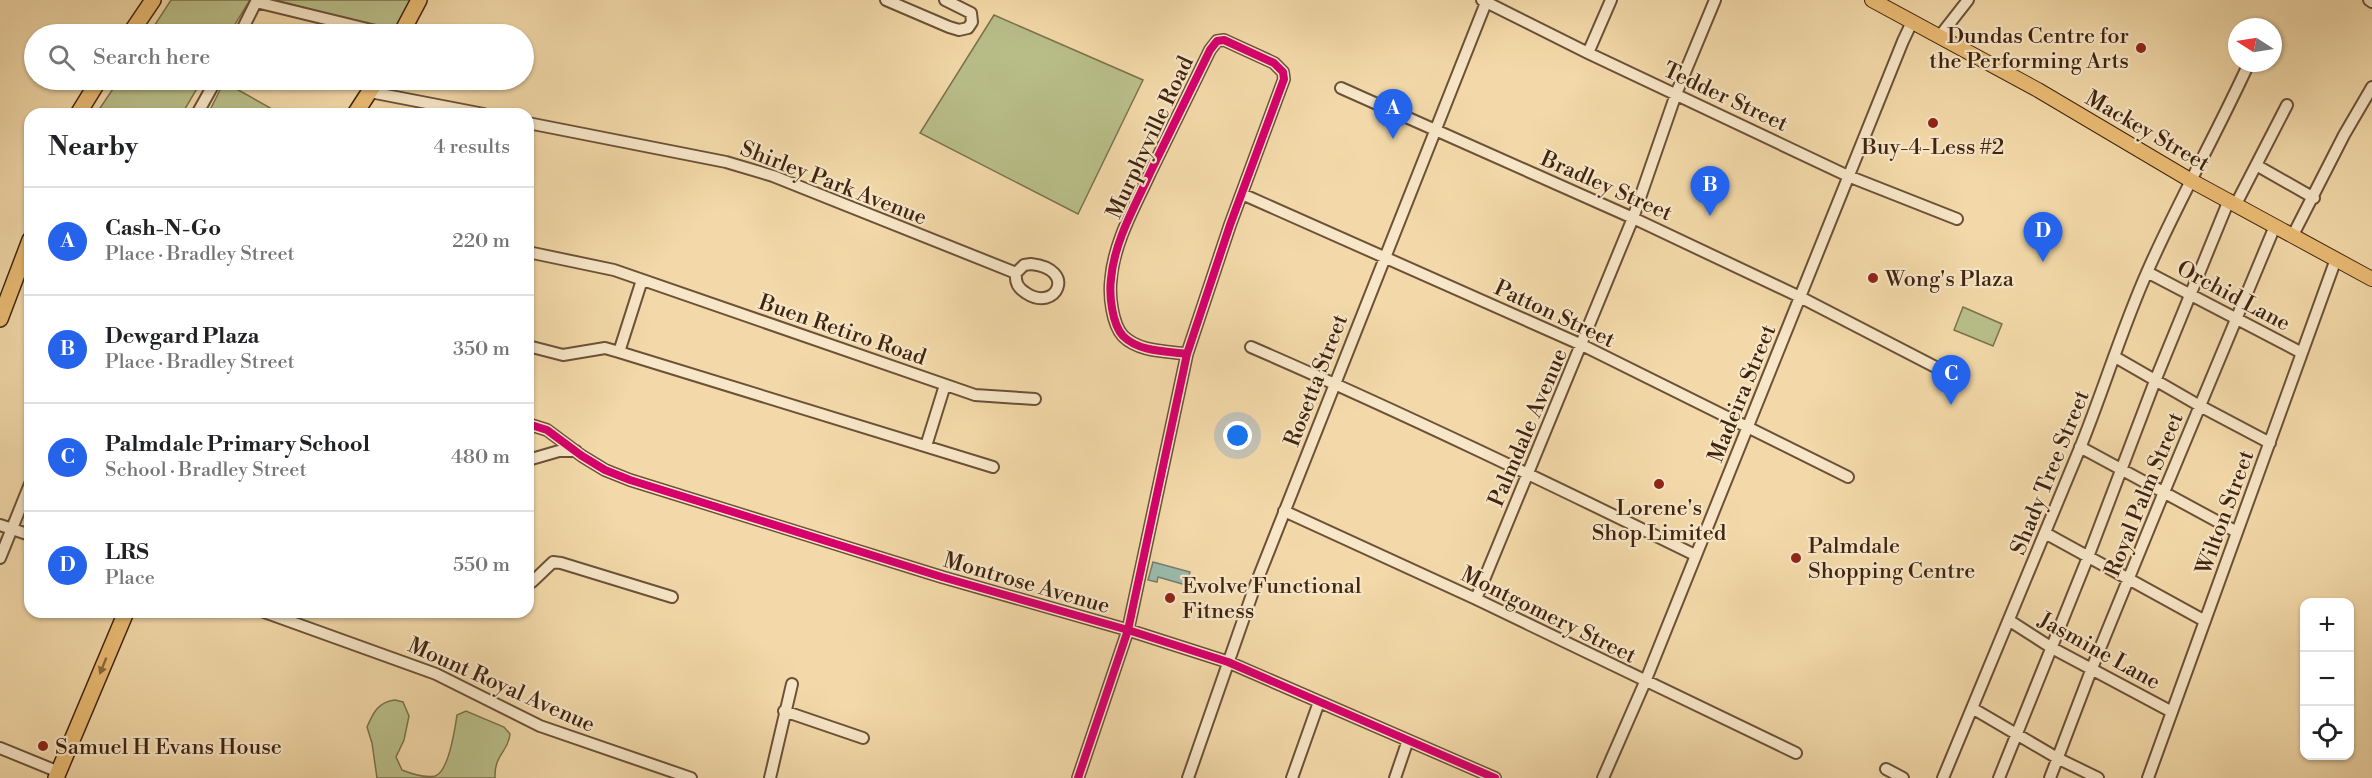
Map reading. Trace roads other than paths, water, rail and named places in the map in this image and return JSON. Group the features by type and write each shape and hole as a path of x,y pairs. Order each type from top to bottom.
{"highway":[{"path":"137,24 153,0"},
{"path":"406,24 419,0"},
{"path":"82,108 93,90"},
{"path":"359,108 371,90"},
{"path":"0,319 24,256"},
{"path":"57,775 123,618"}],"main road":[{"name":"Mackey Street","path":"1872,0 2038,90 2190,180 2372,279"}],"street":[{"path":"886,0 949,27 959,30 968,28 972,22 971,13 945,0"},
{"path":"1588,53 1611,0"},
{"name":"Palmdale Avenue","path":"1476,599 1634,218 1676,94 1715,0"},
{"path":"1939,37 1968,0"},
{"path":"245,24 256,1 348,24"},
{"name":"Tedder Street","path":"1485,1 1588,53 1848,176 1957,219"},
{"name":"Rosetta Street","path":"1188,778 1284,511 1485,1"},
{"name":"Madeira Street","path":"1603,778 1645,682 1912,22"},
{"name":"Murphyville Road","path":"1078,778 1128,630 1188,354 1230,225 1284,79 1283,72 1274,63 1224,40 1217,41 1210,50 1128,219 1116,254 1111,278 1111,296 1121,334 1131,343 1142,348 1188,354"},
{"name":"Shady Tree Street","path":"1943,778 2010,621 2147,272 2245,72"},
{"path":"2293,235 2314,198 2344,135 2372,87"},
{"name":"Bradley Street","path":"1341,88 1634,218 1800,297 1949,374"},
{"path":"200,108 210,90"},
{"path":"390,90 460,108"},
{"path":"1999,778 2155,381 2233,202 2256,165 2287,105"},
{"name":"Shirley Park Avenue","path":"534,124 726,162 764,173 1016,273"},
{"path":"2256,165 2314,198"},
{"name":"Patton Street","path":"1242,194 1582,345 1848,477"},
{"name":"Royal Palm Street","path":"2050,778 2092,668 2275,226"},
{"name":"Buen Retiro Road","path":"534,253 614,270 975,395 1035,399"},
{"name":"Wilton Street","path":"2148,778 2336,259"},
{"name":"Orchid Lane","path":"2147,272 2302,353"},
{"path":"619,352 642,280"},
{"path":"1251,347 1334,383 1695,555"},
{"path":"534,348 563,355 605,348 993,467"},
{"path":"2115,357 2270,443"},
{"path":"926,446 945,385"},
{"name":"Montrose Avenue","path":"534,426 555,435 605,470 659,490 1228,662 1495,778"},
{"path":"2080,447 2236,532"},
{"path":"534,458 559,451 576,451"},
{"path":"0,558 24,499"},
{"name":"Montgomery Street","path":"1284,511 1476,599 1797,753"},
{"path":"0,525 24,533"},
{"path":"2045,533 2205,621"},
{"path":"534,581 554,562 672,597"},
{"name":"Mount Royal Avenue","path":"281,618 436,674 540,726 669,775 691,778"},
{"name":"Jasmine Lane","path":"2010,621 2052,648 2172,712"},
{"path":"770,778 792,684"},
{"path":"1292,778 1319,702"},
{"path":"1972,708 2059,759 2098,778"},
{"path":"784,711 863,738"},
{"path":"1395,778 1408,740"},
{"path":"0,748 57,775"},
{"path":"1886,769 1903,778"}],"place":[{"name":"Dundas Centre for the Performing Arts","path":"2141,48"},
{"name":"Buy-4-Less #2","path":"1933,123"},
{"name":"Cash-N-Go","path":"1393,139"},
{"name":"Dewgard Plaza","path":"1710,216"},
{"name":"LRS","path":"2043,262"},
{"name":"Wong's Plaza","path":"1873,278"},
{"name":"Palmdale Primary School","path":"1951,405"},
{"name":"Lorene's Shop Limited","path":"1659,484"},
{"name":"Palmdale Shopping Centre","path":"1796,558"},
{"name":"Evolve Functional Fitness","path":"1170,598"},
{"name":"Samuel H Evans House","path":"43,746"}]}
